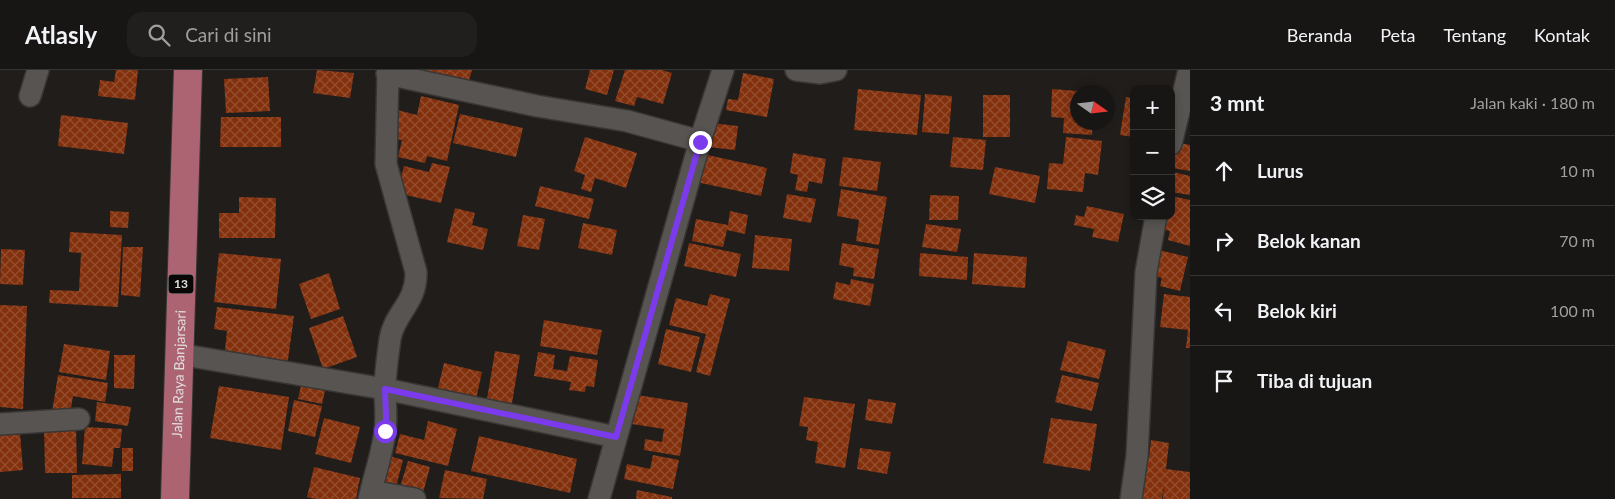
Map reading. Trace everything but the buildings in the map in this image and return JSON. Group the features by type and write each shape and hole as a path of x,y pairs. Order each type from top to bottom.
{"highway":[{"name":"Jalan Raya Banjarsari","path":"175,499 188,70"}],"street":[{"path":"30,96 38,70"},
{"path":"599,499 700,142 723,70"},
{"path":"796,70 820,73 836,70"},
{"path":"1174,130 1189,70"},
{"path":"415,499 370,495 385,431 385,389 390,338 412,298 416,285 416,272 386,164 388,72 537,106 627,121 700,142"},
{"path":"1131,499 1138,456 1146,272 1155,220"},
{"path":"178,354 385,389 616,437"},
{"path":"0,424 79,419"}],"route":[{"path":"385,431 385,389 616,437 700,142"}]}
